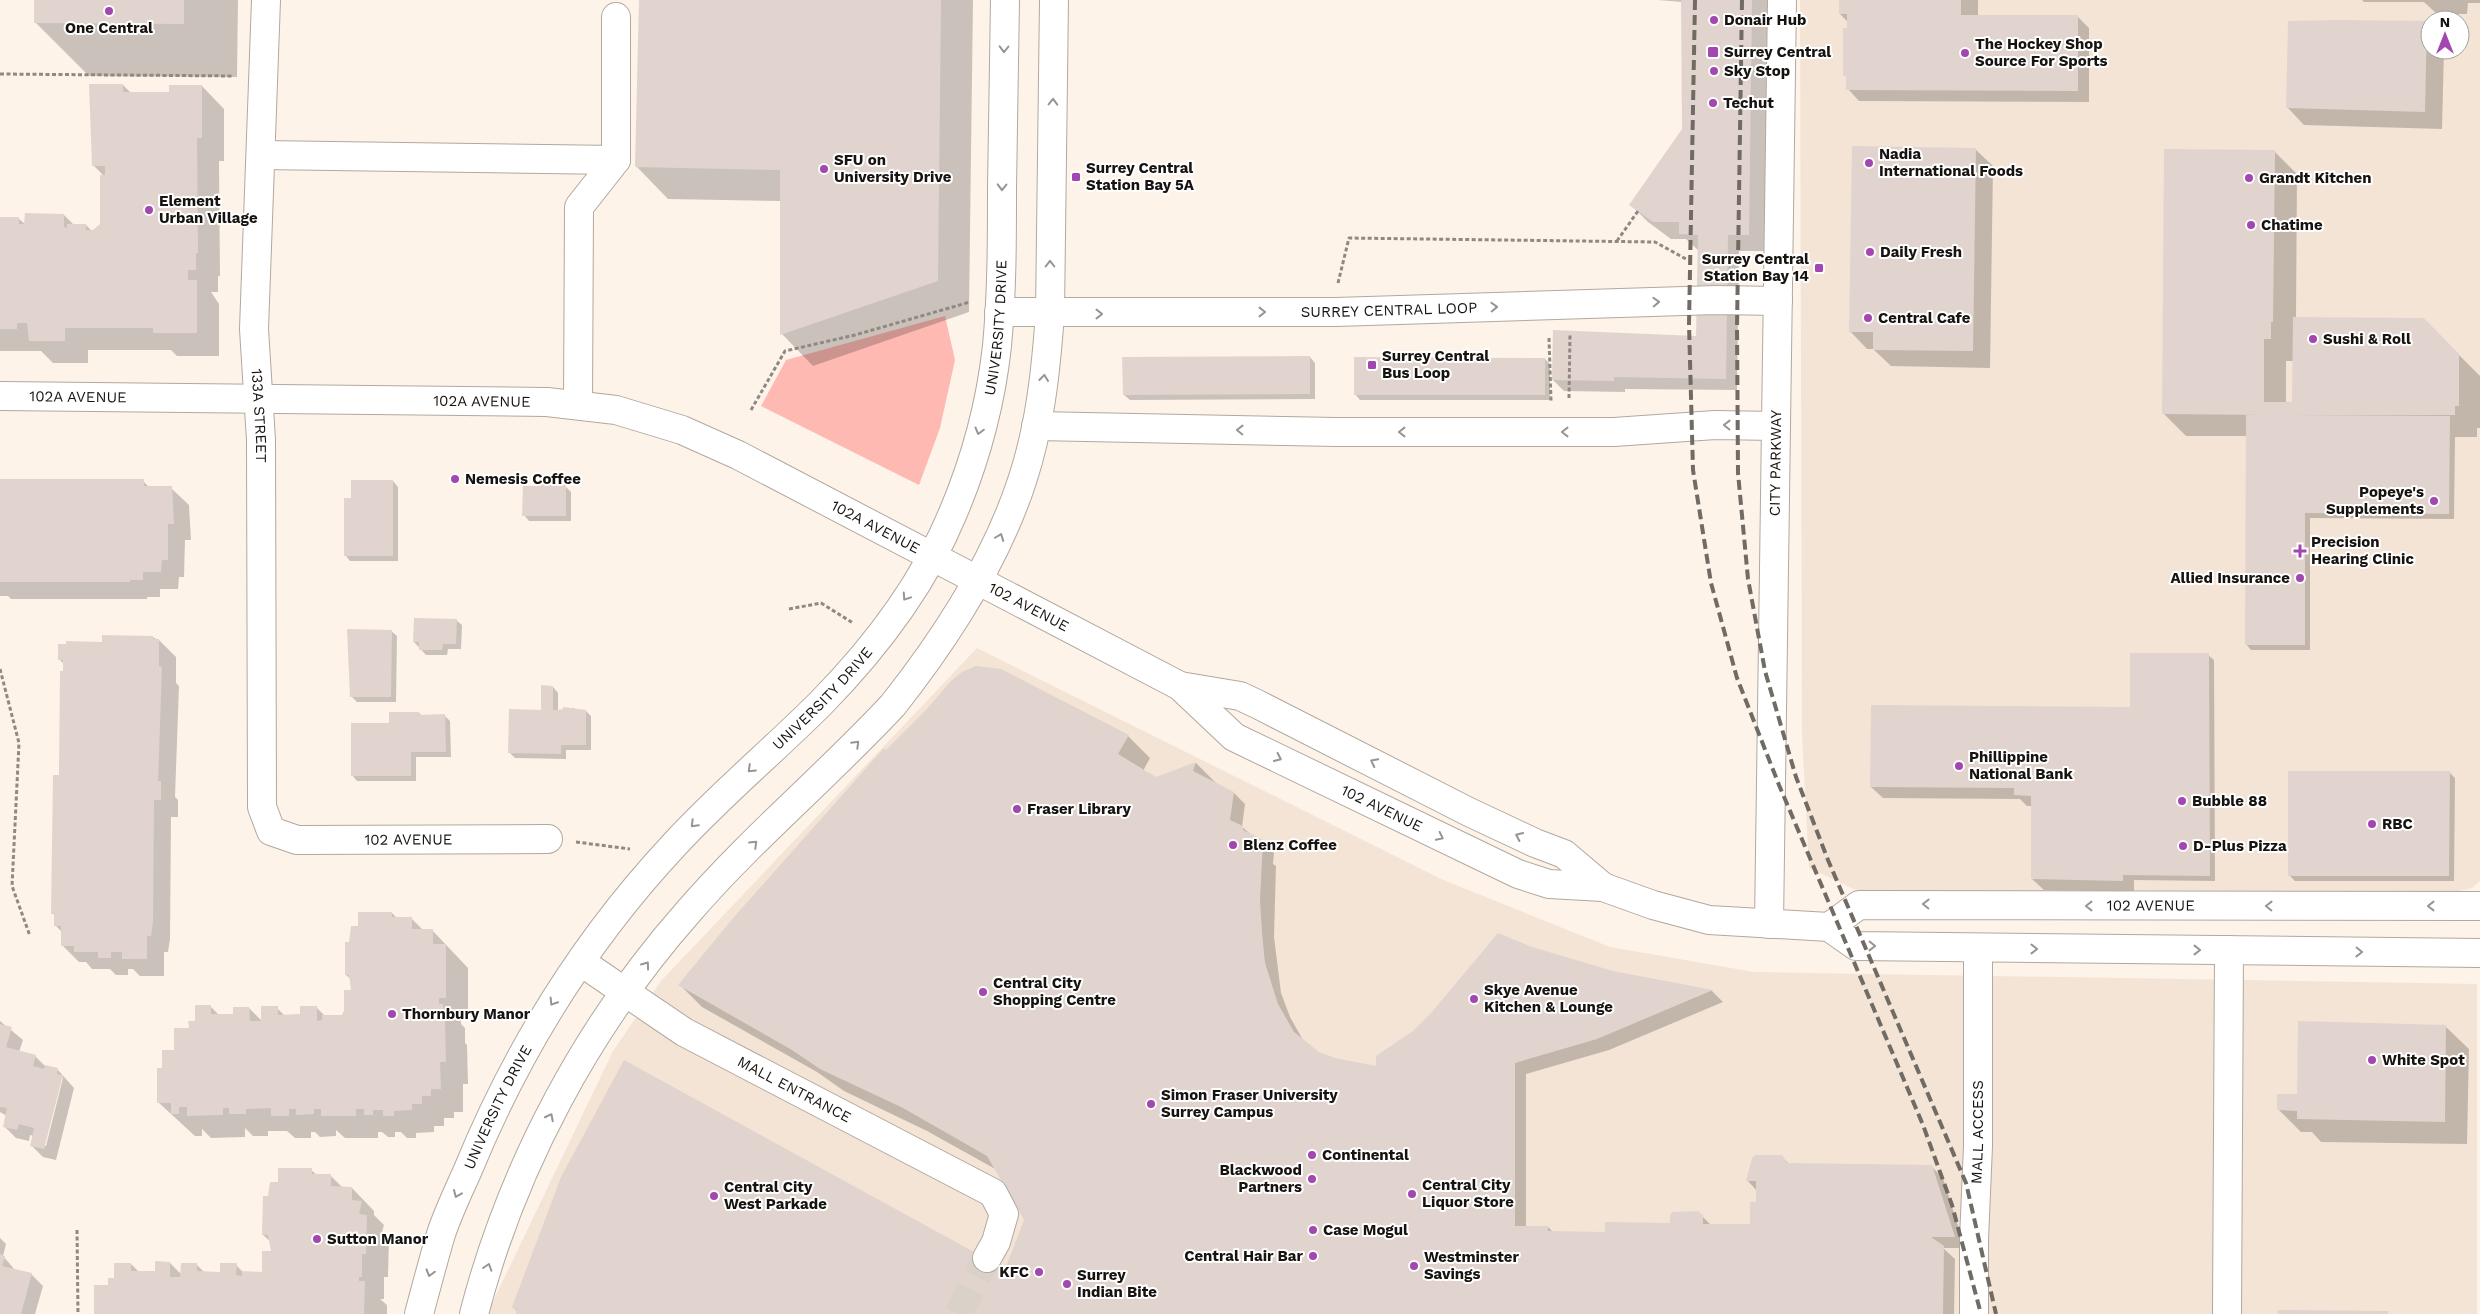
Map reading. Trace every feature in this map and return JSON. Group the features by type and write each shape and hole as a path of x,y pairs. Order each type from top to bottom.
{"street":[{"name":"133A STREET","path":"266,0 254,329 261,440 262,807 271,831"},
{"name":"UNIVERSITY DRIVE","path":"418,1314 442,1231 479,1143 535,1033 560,991 644,878 676,842 822,702 850,672 908,596 932,556 955,508 970,466 992,375 999,312 1005,0"},
{"path":"474,1314 486,1270 527,1164 576,1068 626,992 688,911 725,871 893,705 938,643 997,546 1022,481 1043,392 1050,313 1054,0"},
{"name":"CITY PARKWAY","path":"1768,924 1782,0"},
{"path":"578,404 579,207 616,160 616,17"},
{"path":"261,155 616,160"},
{"name":"SURREY CENTRAL LOOP","path":"999,312 1336,312 1716,300 1778,301"},
{"name":"102A AVENUE","path":"0,396 258,398 578,404 616,410 682,430 738,455 932,556"},
{"path":"1036,426 1337,432 1614,432 1715,425 1776,426"},
{"name":"102 AVENUE","path":"932,556 1180,686 1234,737 1461,847 1518,874 1549,884 1602,887 1695,918 1829,927 1859,904 2480,906"},
{"name":"102 AVENUE","path":"1180,686 1240,696 1257,704 1469,812 1535,843 1564,854 1602,887"},
{"name":"102 AVENUE","path":"271,831 297,840 548,839"},
{"path":"1829,927 1856,946 2480,953"},
{"name":"MALL ACCESS","path":"1974,1314 1974,1239 1978,1146 1978,948"},
{"path":"2227,1314 2229,950"},
{"name":"MALL ENTRANCE","path":"581,962 684,1032 993,1193 1004,1214 996,1242 987,1258"}],"path":[{"path":"0,74 264,77"},
{"path":"1617,241 1638,211"},
{"path":"1336,289 1349,238 1655,242 1686,259"},
{"path":"751,410 784,351 855,336 974,301"},
{"path":"1569,398 1570,331"},
{"path":"1549,338 1550,401"},
{"path":"789,609 821,603 858,626"},
{"path":"0,670 19,743 12,886 30,936"},
{"path":"548,839 634,849"},
{"path":"77,1230 78,1314"}],"shaded area":[{"path":"1800,0 2480,0 2480,881 2472,888 2453,893 2123,890 1858,891 1809,868 1802,734"},
{"path":"945,316 955,360 940,428 919,485 761,406 786,360"},
{"path":"977,648 1441,879 1610,947 1754,972 2477,984 2477,1314 487,1314 613,1051 661,981"}],"building":[{"name":"One Central","path":"34,0 184,0 184,24 34,23"},
{"name":"SFU on University Drive","path":"639,0 941,0 938,281 780,335 780,170 635,167"},
{"path":"1681,0 1752,0 1749,235 1728,235 1726,379 1614,377 1614,381 1552,380 1553,330 1696,336 1698,235 1679,234 1679,222 1653,222 1629,205 1682,129"},
{"path":"1839,0 1961,0 1961,15 2078,15 2078,91 1846,90 1846,76 1843,76 1843,28 1847,28 1847,14 1839,14"},
{"path":"2288,21 2420,21 2420,60 2426,60 2425,112 2286,108"},
{"name":"Element Urban Village","path":"89,84 123,84 123,92 169,92 169,85 202,85 202,138 197,138 198,253 196,253 196,270 188,270 188,280 197,280 197,333 153,333 153,328 65,328 65,341 29,341 27,323 17,323 17,329 0,329 0,217 19,217 19,224 24,224 25,213 64,214 64,227 67,228 67,224 86,224 86,230 93,230 100,224 100,175 105,175 105,166 92,166"},
{"path":"1852,146 1976,148 1973,351 1873,350 1873,332 1849,332"},
{"path":"2164,149 2275,150 2273,322 2271,322 2271,339 2264,339 2264,402 2292,402 2293,317 2424,318 2459,354 2459,406 2455,406 2455,415 2284,415 2450,416 2449,514 2305,513 2305,645 2245,645 2246,415 2267,415 2162,414"},
{"path":"1310,356 1310,394 1123,395 1122,357"},
{"path":"1354,357 1545,358 1545,395 1354,395"},
{"path":"0,479 144,479 144,486 172,486 174,524 168,524 168,560 162,560 161,572 143,572 143,580 130,580 130,582 0,582"},
{"path":"351,480 393,480 393,556 344,556 344,498 351,498"},
{"path":"538,482 562,482 562,485 566,485 566,516 522,516 523,486 538,486"},
{"path":"414,618 457,619 456,644 443,644 442,650 419,650 419,642 413,642"},
{"path":"347,629 392,630 391,697 350,697"},
{"path":"102,635 153,636 153,639 159,639 159,666 162,667 158,781 161,781 161,800 154,800 153,921 151,936 147,936 147,959 122,959 122,952 111,952 111,958 98,958 98,952 74,952 74,946 61,946 61,926 54,926 54,914 51,914 53,775 59,775 60,671 63,671 63,660 58,660 58,644 66,644 66,641 102,642"},
{"path":"2130,653 2209,653 2210,876 2123,875 2123,881 2031,879 2031,796 2014,795 2014,788 1870,787 1871,705 2130,707"},
{"name":"Central City Shopping Centre","path":"976,666 1001,669 1129,735 1118,754 1156,777 1196,762 1193,771 1234,792 1230,820 1243,826 1243,830 1263,840 1260,900 1262,933 1265,963 1278,1004 1294,1032 1319,1052 1335,1058 1376,1066 1376,1056 1413,1031 1431,1013 1498,933 1532,947 1613,971 1713,990 1597,1039 1515,1063 1515,1226 1548,1226 1548,1231 1605,1232 1605,1222 1670,1223 1672,1212 1698,1211 1703,1215 1703,1224 1750,1224 1750,1202 1756,1202 1756,1181 1746,1181 1752,1158 1755,1155 1782,1155 1787,1163 1932,1165 1955,1237 1931,1237 1944,1246 1943,1314 516,1314 517,1310 512,1307 561,1177 624,1060 1005,1269 1024,1220 987,1156 903,1108 820,1069 792,1050 678,985 734,917 884,748 886,750 926,710 951,681 962,672"},
{"path":"541,685 553,686 553,710 563,710 563,707 586,710 586,745 561,745 561,754 508,753 509,709 541,710"},
{"path":"389,712 419,712 419,715 445,714 446,752 411,752 411,776 351,776 351,723 389,723"},
{"path":"2288,771 2450,771 2449,876 2288,876"},
{"name":"Thornbury Manor","path":"358,912 392,912 392,917 412,917 412,929 433,929 433,944 446,944 446,998 439,998 439,1004 443,1004 443,1021 445,1021 446,1062 440,1062 441,1089 431,1089 431,1096 422,1096 422,1104 412,1104 412,1110 394,1111 394,1116 383,1116 383,1110 373,1110 373,1115 364,1115 364,1109 356,1109 356,1116 321,1116 321,1109 314,1109 314,1114 296,1115 296,1109 289,1109 289,1116 271,1116 271,1108 246,1109 246,1114 229,1114 229,1108 223,1108 223,1115 187,1116 187,1107 179,1107 179,1114 171,1114 171,1103 157,1103 157,1068 162,1068 162,1050 174,1050 174,1028 189,1028 188,1021 195,1021 195,1005 211,1005 211,1014 233,1014 233,1007 249,1007 250,1021 261,1021 261,1006 278,1006 278,1015 300,1014 300,1006 317,1006 317,1021 322,1020 322,1015 342,1015 344,1011 344,990 351,990 349,975 345,975 345,942 349,942 351,926 358,926"},
{"name":"White Spot","path":"2298,1021 2446,1025 2445,1122 2297,1119 2297,1111 2277,1110 2277,1094 2297,1094"},
{"path":"0,1024 12,1027 6,1047 36,1055 33,1066 44,1069 45,1065 58,1068 57,1074 63,1075 44,1149 30,1146 34,1128 19,1124 17,1130 3,1127 7,1108 0,1107"},
{"name":"Sutton Manor","path":"278,1168 312,1168 312,1174 331,1174 331,1186 352,1187 352,1200 362,1201 359,1214 367,1215 366,1254 362,1254 362,1277 359,1277 359,1281 365,1281 364,1314 94,1314 94,1285 108,1285 108,1278 114,1278 114,1263 131,1263 131,1271 155,1271 155,1261 170,1262 170,1277 180,1277 181,1263 197,1263 197,1271 220,1272 220,1263 237,1263 236,1275 242,1276 242,1271 262,1272 262,1251 271,1251 268,1235 262,1235 263,1196 268,1196 270,1182 278,1182"},
{"path":"0,1254 5,1256 2,1266 32,1273 21,1314 0,1314"},
{"path":"2278,1310 2389,1311 2388,1314 2278,1314"}],"tunnel":[{"path":"958,1314 987,1258"}],"railway":[{"path":"1695,0 1689,324 1693,470 1711,583 1737,678 1779,785 1923,1125 1952,1205 1981,1314"},
{"path":"1742,0 1737,327 1738,473 1748,579 1765,671 1796,777 1828,860 1966,1183 1996,1314"}],"place":[{"name":"One Central","path":"109,11"},
{"name":"Donair Hub","path":"1714,20"},
{"name":"Surrey Central","path":"1713,52"},
{"name":"The Hockey Shop Source For Sports","path":"1965,53"},
{"name":"Sky Stop","path":"1714,71"},
{"name":"Techut","path":"1713,103"},
{"name":"Nadia International Foods","path":"1869,163"},
{"name":"SFU on University Drive","path":"824,169"},
{"name":"Surrey Central Station Bay 5A","path":"1076,177"},
{"name":"Grandt Kitchen","path":"2249,178"},
{"name":"Element Urban Village","path":"149,210"},
{"name":"Chatime","path":"2251,225"},
{"name":"Daily Fresh","path":"1870,252"},
{"name":"Surrey Central Station Bay 14","path":"1819,268"},
{"name":"Central Cafe","path":"1868,318"},
{"name":"Sushi & Roll","path":"2313,339"},
{"name":"Surrey Central Bus Loop","path":"1372,365"},
{"name":"Nemesis Coffee","path":"455,479"},
{"name":"Popeye's Supplements","path":"2434,501"},
{"name":"Precision Hearing Clinic","path":"2300,551"},
{"name":"Allied Insurance","path":"2300,578"},
{"name":"Phillippine National Bank","path":"1959,766"},
{"name":"Bubble 88","path":"2182,801"},
{"name":"Fraser Library","path":"1017,809"},
{"name":"RBC","path":"2372,824"},
{"name":"Blenz Coffee","path":"1233,845"},
{"name":"D-Plus Pizza","path":"2183,846"},
{"name":"Central City Shopping Centre","path":"983,992"},
{"name":"Skye Avenue Kitchen & Lounge","path":"1474,999"},
{"name":"Thornbury Manor","path":"392,1014"},
{"name":"White Spot","path":"2372,1060"},
{"name":"Simon Fraser University Surrey Campus","path":"1151,1104"},
{"name":"Continental","path":"1312,1155"},
{"name":"Blackwood Partners","path":"1312,1179"},
{"name":"Central City Liquor Store","path":"1412,1194"},
{"name":"Central City West Parkade","path":"714,1196"},
{"name":"Case Mogul","path":"1313,1230"},
{"name":"Sutton Manor","path":"317,1239"},
{"name":"Central Hair Bar","path":"1313,1256"},
{"name":"Westminster Savings","path":"1414,1266"},
{"name":"KFC","path":"1039,1272"},
{"name":"Surrey Indian Bite","path":"1067,1284"}]}
